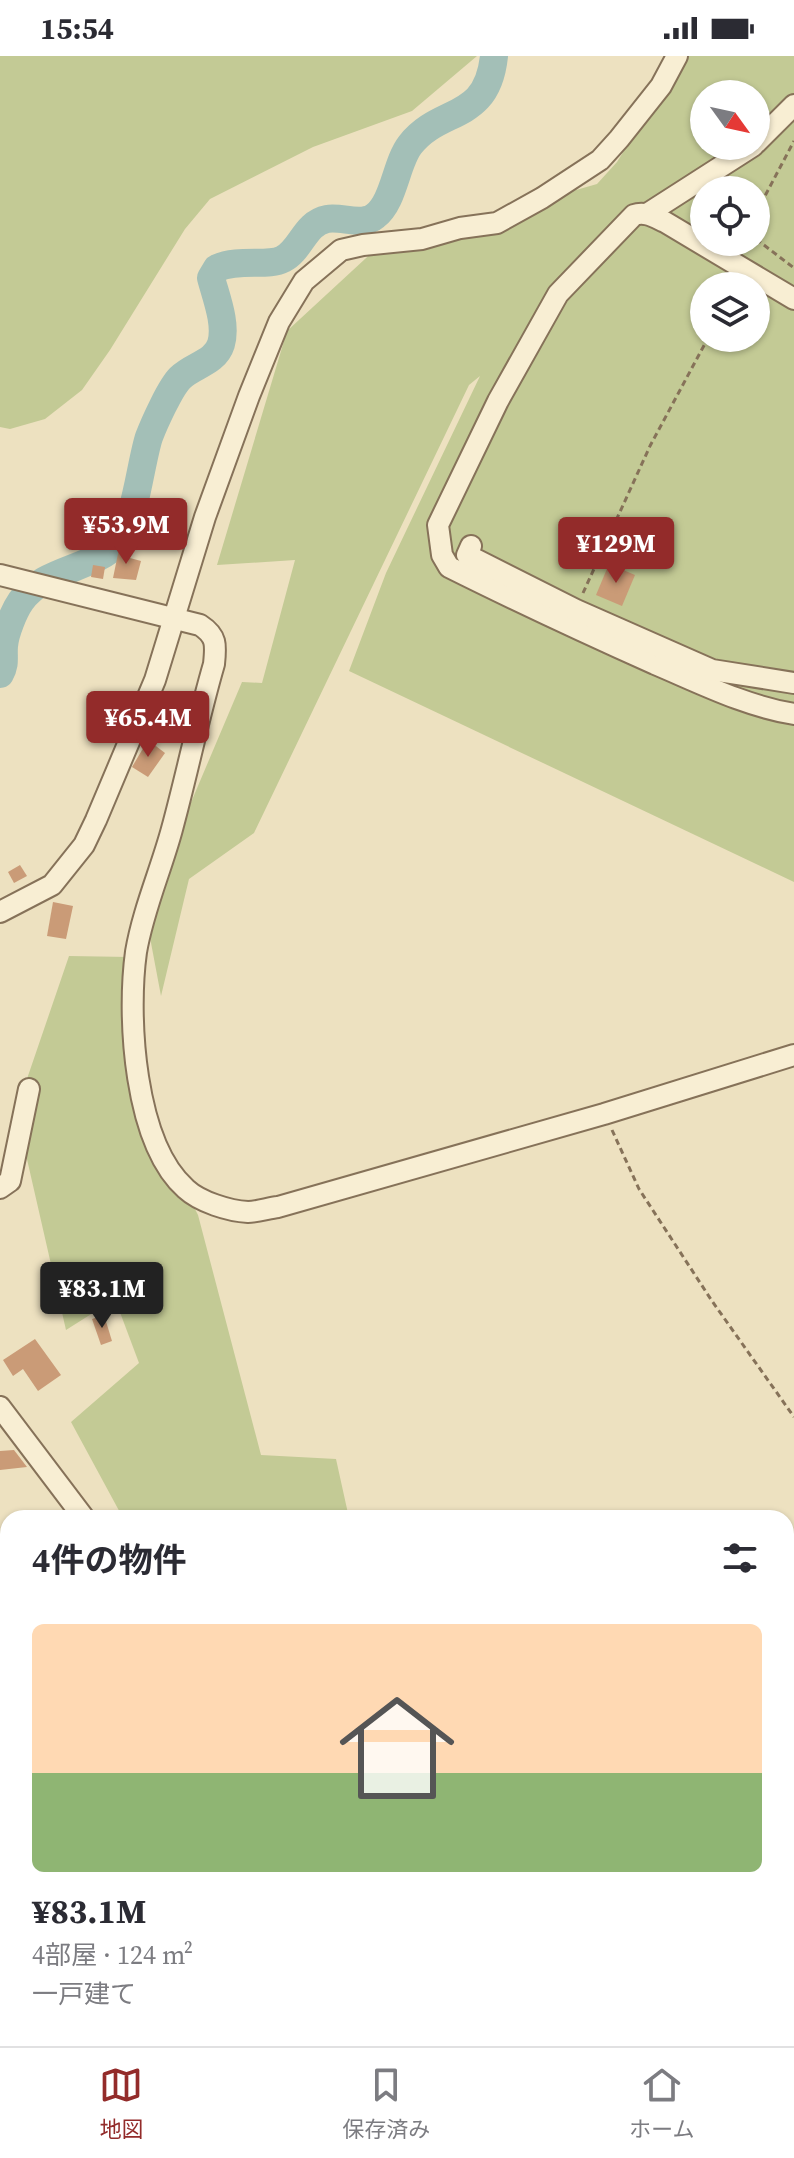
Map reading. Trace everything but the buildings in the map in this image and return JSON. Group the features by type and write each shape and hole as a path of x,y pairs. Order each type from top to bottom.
{"street":[{"path":"0,912 52,885 84,845 155,680 205,517 249,396 279,322 304,281 341,250 422,239 460,228 497,223 542,198 600,160 661,86 677,56"},
{"path":"770,130 794,105"},
{"path":"647,214 732,160"},
{"path":"794,299 647,214 641,212 634,215 558,294 498,401 438,525 442,555 449,567 534,621 727,695 794,714"},
{"path":"471,546 467,555 576,610 712,670 794,683"},
{"path":"0,575 200,625 211,633 215,652 175,818 136,953 132,1032 140,1089 154,1138 169,1173 188,1192 216,1205 248,1212 278,1207 604,1114 794,1055"},
{"path":"0,1188 10,1181 29,1089"},
{"path":"0,1407 78,1510"}],"path":[{"path":"770,186 794,141"},
{"path":"770,250 794,268"},
{"path":"576,610 650,446 700,352"},
{"path":"604,1114 639,1189 712,1301 794,1417"}],"green space":[{"path":"0,56 477,56 412,111 313,147 210,199 185,229 82,390 45,419 10,429 0,427"},
{"path":"683,56 794,56 794,882 349,671 386,573 480,376 469,385 254,833 189,879 161,996 145,911 242,682 262,683 295,560 217,565 287,331 378,247 597,184 617,162"},
{"path":"69,956 130,957 141,1101 198,1215 261,1455 336,1459 347,1510 119,1510 71,1422 139,1363 115,1299 66,1330 16,1111"}],"waterway":[{"path":"0,674 4,664 6,635 21,601 42,582 108,551 124,534 149,437 163,406 180,378 214,356 221,344 222,319 211,278 217,268 283,259 320,221 333,218 364,221 375,216 387,202 410,145 422,133 461,111 482,93 490,77 494,56"}]}
